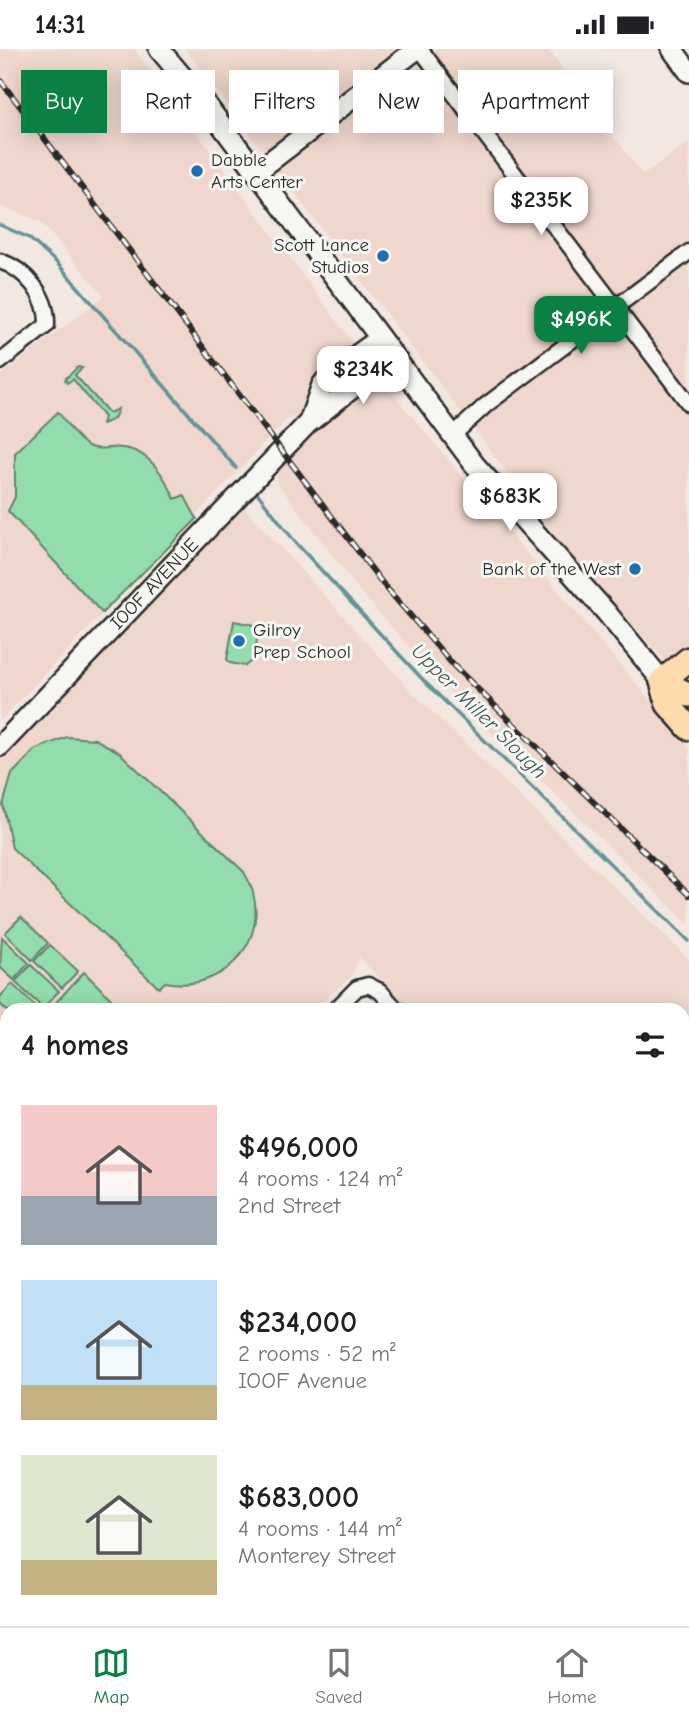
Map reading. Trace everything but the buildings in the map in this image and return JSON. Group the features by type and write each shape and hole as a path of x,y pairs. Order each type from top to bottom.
{"main road":[{"path":"662,681 689,659"},
{"path":"662,681 689,695"},
{"path":"662,681 668,703 689,728"}],"street":[{"path":"159,49 256,172 453,435 662,681"},
{"path":"256,172 418,49 689,404"},
{"path":"672,49 689,72"},
{"path":"453,435 485,405 689,252"},
{"path":"0,261 10,265 42,297 47,313 47,325 0,362"},
{"name":"IOOF AVENUE","path":"309,423 322,385 331,374 379,339"},
{"name":"IOOF AVENUE","path":"0,746 309,423 392,357"},
{"path":"342,1003 357,988 368,985 390,1003"}],"shaded area":[{"path":"0,49 134,49 150,70 121,70 121,133 197,133 378,376 689,747 689,925 439,681 358,589 276,481 280,460 310,439 291,415 0,721 0,376 104,296 40,221 0,207"},
{"path":"185,49 548,49 564,70 458,70 458,133 611,133 643,175 689,142 689,644 665,661 559,541 249,133 339,133 339,70 229,70 229,107 215,88 215,70 201,70"},
{"path":"242,505 412,692 689,959 689,1003 402,1003 359,957 352,975 322,1003 0,1003 0,761"}],"green space":[{"path":"78,367 82,368 75,375 109,413 118,409 114,419 102,424 104,417 73,379 67,383 65,379"},
{"path":"58,412 86,445 103,449 133,450 149,460 161,474 175,499 184,495 197,519 102,613 8,511 15,497 15,453"},
{"path":"234,621 259,626 254,659 245,666 230,663 227,659"},
{"path":"67,737 95,739 119,752 244,872 253,894 255,915 251,936 242,954 227,968 209,978 188,983 165,982 159,988 12,848 3,805 12,774 36,749"},
{"path":"21,917 48,943 32,960 5,933"},
{"path":"2,937 29,963 14,980 0,967"},
{"path":"50,945 78,971 62,988 34,961"},
{"path":"31,965 59,991 48,1003 38,1003 15,982"},
{"path":"84,972 115,1003 55,1003"},
{"path":"12,984 32,1003 0,1003 0,997"}],"waterway":[{"name":"Upper Miller Slough","path":"0,225 29,238 57,263 236,468"},
{"name":"Upper Miller Slough","path":"258,494 296,543 425,682 689,941"}],"railway":[{"path":"0,80 383,584 454,666 689,895"}],"place":[{"name":"Dabble Arts Center","path":"197,171"},
{"name":"Scott Lance Studios","path":"383,256"},
{"name":"Bank of the West","path":"635,569"},
{"name":"Gilroy Prep School","path":"239,641"}]}
